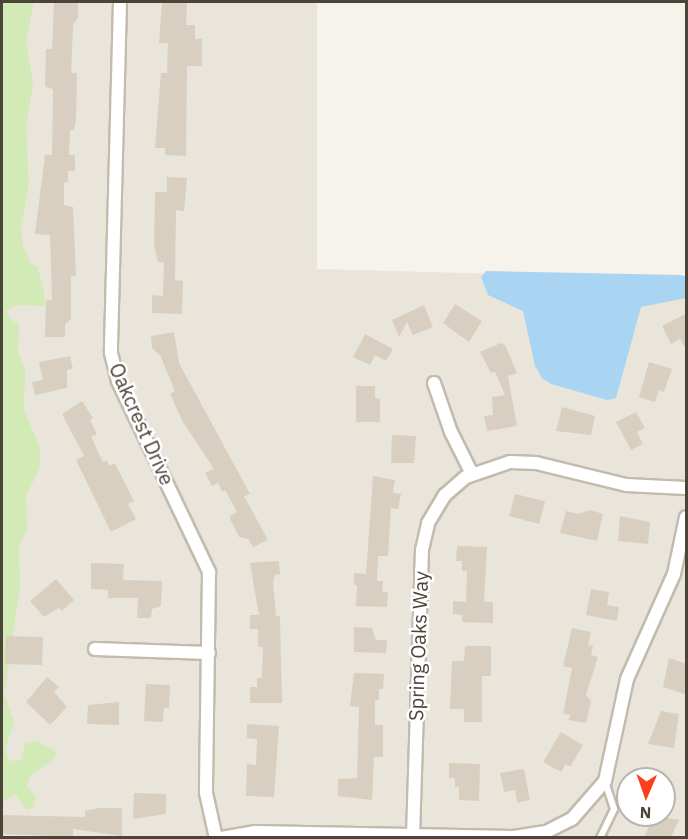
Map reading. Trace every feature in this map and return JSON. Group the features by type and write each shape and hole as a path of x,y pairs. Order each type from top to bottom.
{"street":[{"name":"Oakcrest Drive","path":"120,2 111,353 118,381 206,564 211,592 206,793 216,837"},
{"path":"434,383 451,432 472,474"},
{"name":"Spring Oaks Way","path":"413,836 422,543 437,505 450,489 472,474 510,462 536,463 626,485 687,488"},
{"path":"221,837 255,832 514,837 542,835 572,819 605,781 627,679 674,574 687,517"},
{"path":"95,649 209,653"}],"lane":[{"path":"600,837 610,824 614,810 605,781"}],"shaded area":[{"path":"25,2 317,2 317,269 686,279 686,837 2,837 2,204"}],"green space":[{"path":"2,2 34,2 26,41 33,84 26,126 29,184 21,226 23,245 30,263 38,267 46,302 43,306 17,305 6,310 10,319 19,324 18,350 25,371 24,409 40,448 40,468 26,496 27,529 19,548 20,588 4,693 14,722 5,750 10,761 21,760 25,744 38,741 56,752 54,759 30,776 27,786 36,797 33,808 27,810 15,795 2,801"}],"water":[{"path":"486,271 680,275 686,276 686,298 641,307 616,398 607,400 551,384 542,378 535,366 523,311 488,295 481,277"}],"building":[{"path":"54,2 78,3 78,18 73,25 71,73 77,73 76,121 74,130 70,130 69,155 75,155 75,171 68,171 68,182 64,182 64,205 73,207 76,276 71,276 71,319 65,324 65,337 45,337 46,301 52,299 50,235 35,234 45,155 52,155 53,89 45,87 46,49 52,49"},
{"path":"162,2 187,2 186,25 195,25 195,39 202,39 202,66 187,66 186,156 165,155 165,148 155,148 161,73 167,73 168,43 159,43"},
{"path":"167,177 187,178 184,211 176,210 175,280 183,281 182,314 152,313 152,295 163,296 164,262 158,262 154,246 155,192 167,192"},
{"path":"455,304 482,321 469,342 443,323"},
{"path":"424,305 433,327 413,335 407,322 399,337 392,320"},
{"path":"687,313 687,351 680,339 671,344 662,326"},
{"path":"174,332 179,363 250,494 244,496 268,540 253,547 248,539 239,537 231,521 230,516 237,512 225,490 222,492 218,483 212,486 205,473 214,469 183,422 170,394 175,391 160,355 152,348 151,336"},
{"path":"365,334 393,349 386,361 375,355 370,365 353,357"},
{"path":"501,343 505,345 517,373 508,376 517,426 487,431 484,416 493,415 492,397 505,395 495,372 491,373 480,352"},
{"path":"70,356 73,369 67,370 67,388 35,395 32,382 43,380 39,362"},
{"path":"649,362 672,369 664,392 659,390 655,402 639,397"},
{"path":"356,386 375,386 375,398 380,399 380,422 356,422"},
{"path":"82,401 93,418 90,420 97,434 91,437 103,462 107,460 109,466 115,463 134,501 128,504 136,519 111,532 76,460 84,456 62,414"},
{"path":"562,407 595,416 591,435 556,431"},
{"path":"636,412 645,428 637,432 643,444 631,450 616,422"},
{"path":"392,435 416,436 414,463 391,463"},
{"path":"373,476 395,480 393,493 401,494 398,509 391,508 388,556 378,556 377,581 383,581 382,592 388,592 387,607 356,606 357,585 354,585 354,573 366,574"},
{"path":"515,494 545,501 539,524 509,516"},
{"path":"590,510 603,514 597,541 560,533 566,511 578,514"},
{"path":"620,516 650,522 648,544 618,541"},
{"path":"457,546 487,547 484,602 493,602 493,623 462,622 462,615 453,614 453,601 466,602 467,571 462,571 462,561 456,561"},
{"path":"279,561 280,574 275,575 273,582 276,616 280,616 282,703 250,703 250,687 257,687 257,678 262,678 263,647 258,647 258,629 250,629 250,615 259,615 250,563"},
{"path":"91,563 124,564 123,580 162,581 161,606 152,609 151,618 137,618 138,598 108,598 108,590 91,589"},
{"path":"56,579 74,600 62,611 59,608 44,617 30,601"},
{"path":"591,589 609,592 607,605 619,607 617,621 586,615"},
{"path":"354,627 372,628 376,640 387,640 386,653 354,652"},
{"path":"572,628 591,632 588,645 593,646 591,655 598,657 586,695 591,701 586,723 568,720 571,715 563,714 572,668 563,666"},
{"path":"6,636 43,637 42,665 5,664"},
{"path":"465,646 491,646 491,676 482,676 482,722 464,722 464,709 450,709 452,661 464,661"},
{"path":"669,658 687,664 687,695 663,687"},
{"path":"354,673 384,674 383,689 379,689 379,700 375,700 375,725 383,725 383,757 374,757 372,800 338,796 338,779 357,778 359,707 350,706"},
{"path":"47,677 59,687 54,692 67,707 50,725 26,702"},
{"path":"146,684 170,685 169,708 164,708 163,722 144,721"},
{"path":"119,702 119,725 87,724 88,705"},
{"path":"661,711 679,714 674,748 648,744"},
{"path":"247,724 279,726 274,797 246,796 247,764 256,765 257,739 247,738"},
{"path":"561,732 583,745 570,767 566,764 561,772 543,762"},
{"path":"449,763 480,764 479,801 459,800 459,787 455,787 455,778 449,778"},
{"path":"524,769 530,800 517,803 515,790 504,792 500,773"},
{"path":"134,793 166,794 166,814 133,819"},
{"path":"99,808 122,808 122,836 73,829 73,837 2,834 2,815 85,817 85,811"},
{"path":"649,827 676,827 671,837 644,837"}]}
